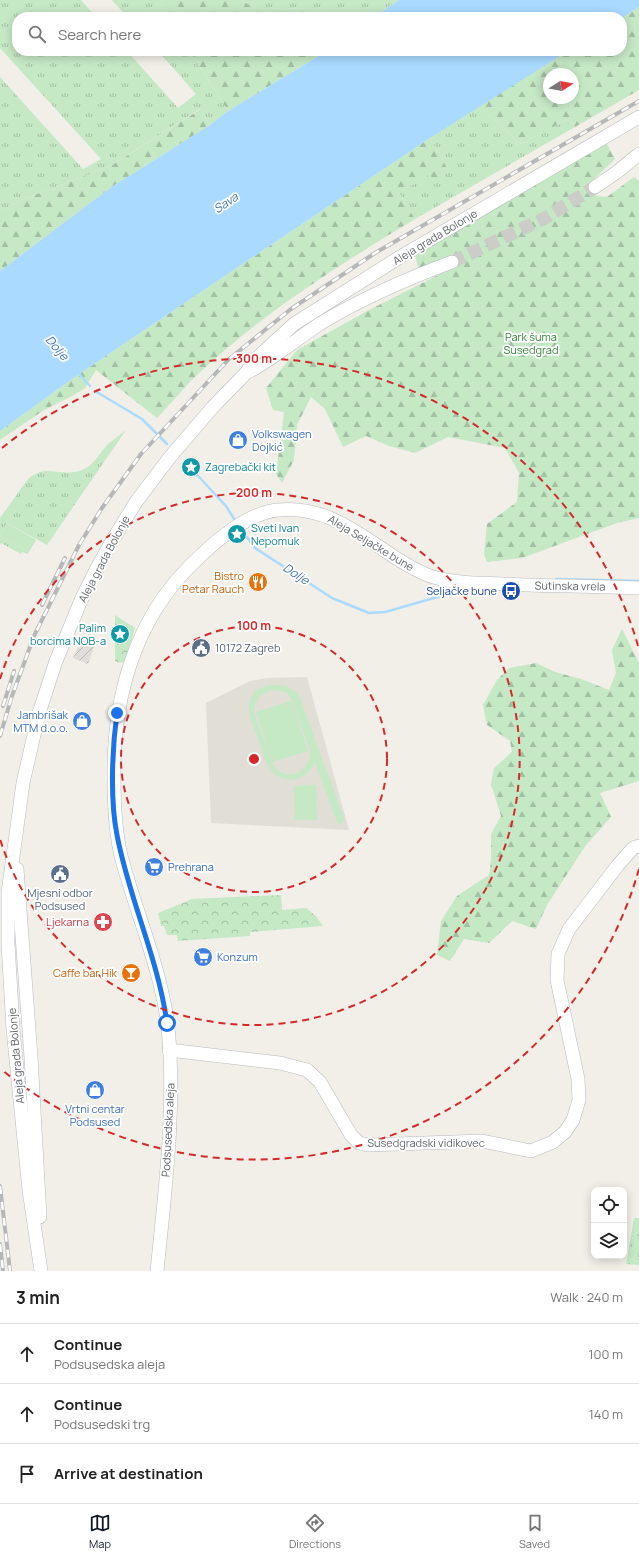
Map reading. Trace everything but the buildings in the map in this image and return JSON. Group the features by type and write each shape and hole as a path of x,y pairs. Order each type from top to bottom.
{"street":[{"name":"Aleja grada Bolonje","path":"40,1266 40,1212 31,1064 14,850 23,783 39,713 56,661 82,598 112,541 136,502 190,432 245,374 256,359 294,324 406,253 639,117"},
{"path":"595,187 618,172 639,154"},
{"name":"Aleja grada Bolonje","path":"245,374 348,308 380,291 452,262"},
{"name":"Aleja Seljačke bune","path":"134,897 116,833 114,810 114,735 122,691 128,670 141,638 169,589 184,572 222,537 257,515 276,510 306,510 330,517 413,568 438,579 456,582 502,584"},
{"name":"Sutinska vrela","path":"502,584 639,588"},
{"name":"Susedgradski vidikovec","path":"169,1050 280,1063 307,1070 320,1082 351,1135 359,1143 368,1145 482,1141 531,1151 553,1142 565,1132 573,1120 579,1100 578,1079 557,980 558,954 569,929 618,865 633,848 639,846"},
{"name":"Podsusedska aleja","path":"134,897 155,966 167,1023 169,1050 171,1111 157,1271"}],"shaded area":[{"path":"81,640 95,645 88,664 73,658"},
{"path":"307,677 349,830 211,823 206,703 250,681 268,678"}],"green space":[{"path":"0,0 81,0 92,12 12,12 12,56 131,56 178,108 196,94 162,56 193,56 228,111 210,125 200,109 109,167 21,200 0,211 0,77 83,169 101,159 0,48"},
{"path":"112,0 161,0 166,12 123,12"},
{"path":"161,0 240,0 256,8 315,9 325,12 166,12"},
{"path":"240,0 399,0 381,12 325,12 315,9 256,8"},
{"path":"639,7 639,90 575,127 570,118 521,144 479,106 560,56 627,56 627,15"},
{"path":"193,56 319,56 228,111"},
{"path":"479,106 521,144 570,118 575,127 415,219 399,193 428,175 447,168 430,138"},
{"path":"201,109 210,125 110,188 0,271 0,211 21,200 109,167"},
{"path":"430,138 447,168 436,179 428,175 399,193 415,219 330,272 275,310 198,374 157,418 96,370 85,388 44,410 0,440 0,431 79,374"},
{"name":"Park šuma Susedgrad","path":"606,142 615,159 593,180 591,188 597,196 607,197 634,177 639,181 639,518 617,523 522,558 487,562 484,554 487,524 517,502 519,473 505,448 448,437 415,453 389,446 366,436 343,447 325,409 311,397 297,425 294,460 282,483 276,474 284,412 273,410 266,388 297,350 369,310 454,267 454,256 418,268 415,254"},
{"path":"126,430 47,545 7,523 0,536 0,518 28,479 41,472 47,471 64,473 84,469 92,463 108,444"},
{"path":"7,523 36,540 29,552 0,536"},
{"path":"0,536 29,552 28,554 22,552 21,554 1,543 0,545"},
{"path":"115,615 135,628 125,661 120,663 115,661"},
{"path":"622,629 639,663 639,781 600,793 611,817 586,845 547,905 536,929 512,921 489,943 464,939 450,961 437,955 441,921 457,896 489,875 491,861 491,834 501,816 491,784 494,768 512,752 510,741 487,725 483,705 497,680 509,668 536,663 555,672 581,679 609,690 616,673 612,650"},
{"path":"271,685 288,687 300,698 345,821 338,825 315,763 303,776 292,780 281,778 269,768 250,717 250,701 253,694 260,688","holes":["272,690 286,692 290,697 310,751 309,759 306,765 296,773 289,774 282,773 272,762 308,751 291,701 256,712 271,759 254,714 256,701 264,693"]},
{"path":"316,785 317,820 295,820 294,786"},
{"path":"281,895 282,910 306,908 316,916 323,926 250,932 250,936 178,941 177,935 167,935 164,926 161,926 158,913 192,899"},
{"path":"634,1218 639,1218 639,1265 626,1264"}],"water":[{"path":"399,0 639,0 639,7 627,15 627,12 381,12"},
{"name":"Sava","path":"319,56 560,56 430,138 79,374 0,431 0,271 110,188 210,125 228,111"}],"waterway":[{"name":"Dolje","path":"78,373 90,386"},
{"name":"Dolje","path":"95,391 142,419 167,444"},
{"name":"Dolje","path":"186,463 226,506 236,522"},
{"name":"Dolje","path":"241,529 255,548 332,598 369,613 385,612 441,596"},
{"name":"Dolje","path":"556,579 639,581"}],"tunnel":[{"path":"452,262 545,218 595,187"}],"railway":[{"path":"0,736 12,696 34,636 79,545 102,508 141,454 229,359 291,309 375,253 639,101"},
{"path":"42,605 65,558"},
{"path":"3,706 14,671"},
{"path":"0,1186 10,1271"},
{"path":"0,1244 3,1271"}],"place":[{"name":"Volkswagen Dojkić","path":"238,440"},
{"name":"Zagrebački kit","path":"191,467"},
{"name":"Sveti Ivan Nepomuk","path":"237,534"},
{"name":"Bistro Petar Rauch","path":"258,582"},
{"name":"Seljačke bune","path":"511,591"},
{"name":"Palim borcima NOB-a","path":"120,634"},
{"name":"10172 Zagreb","path":"201,648"},
{"name":"Jambrišak MTM d.o.o.","path":"82,721"},
{"name":"Prehrana","path":"154,867"},
{"name":"Mjesni odbor Podsused","path":"60,874"},
{"name":"Ljekarna","path":"103,922"},
{"name":"Konzum","path":"203,957"},
{"name":"Caffe bar Hik","path":"131,973"},
{"name":"Vrtni centar Podsused","path":"95,1090"}],"route":[{"path":"117,713 114,735 114,810 116,833 155,966 167,1023"}]}
